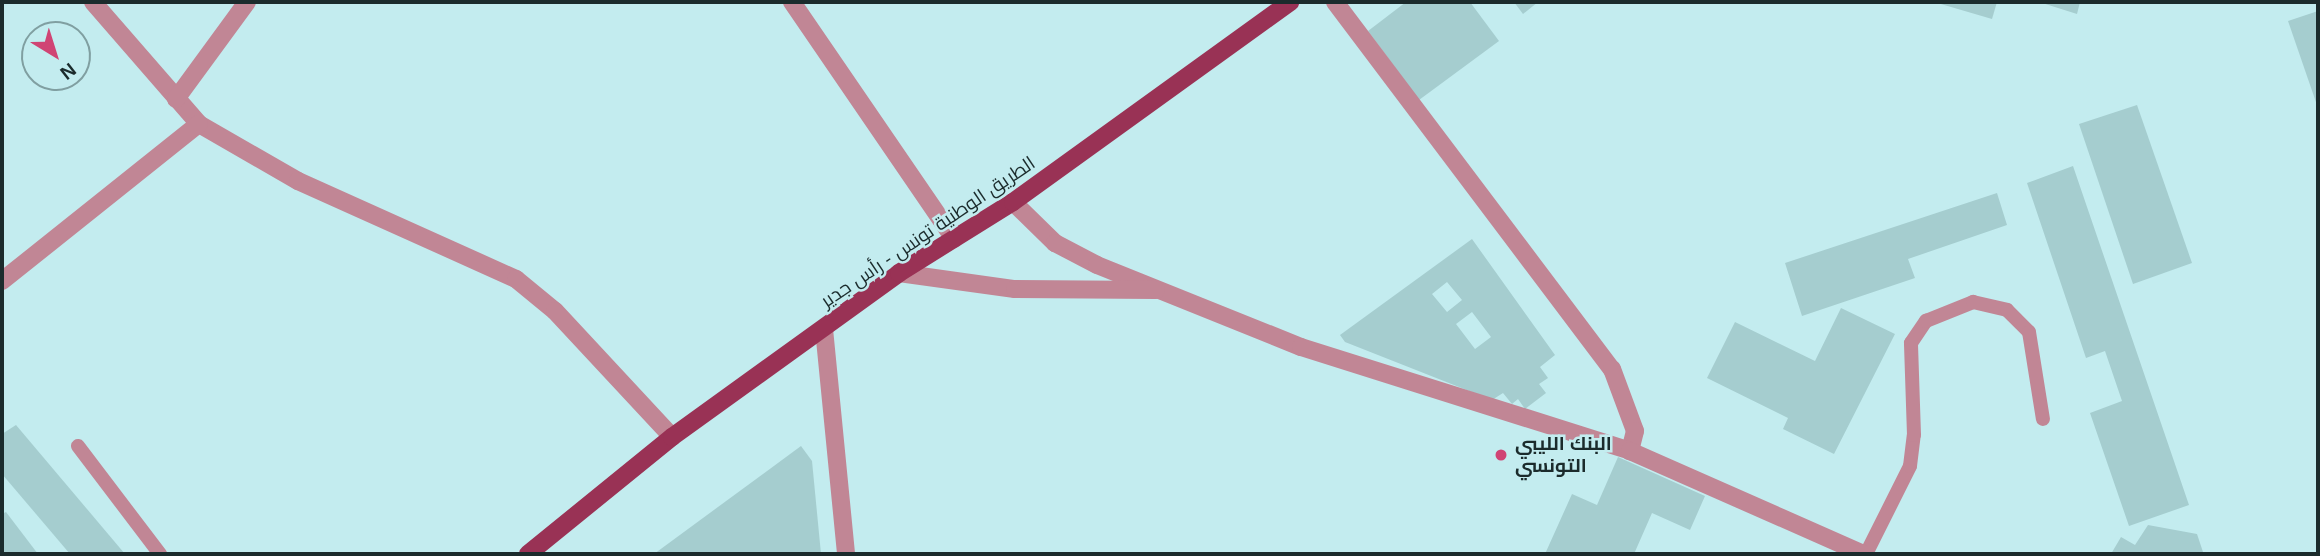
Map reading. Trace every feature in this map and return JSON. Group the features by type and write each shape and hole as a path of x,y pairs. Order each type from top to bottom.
{"main road":[{"name":"الطريق الوطنية تونس - رأس جدير","path":"528,554 673,437 899,273 1013,202 1290,2"}],"street":[{"path":"93,2 199,124 299,181 531,288 673,437"},
{"path":"176,99 247,2"},
{"path":"792,2 954,239"},
{"path":"1335,2 1612,369 1635,431 1630,451"},
{"path":"2,281 199,124"},
{"path":"1013,202 1055,243 1097,265 1167,290 1301,347 1630,451 1865,554"},
{"path":"899,273 1015,289 1167,290"},
{"path":"824,329 846,554"}],"lane":[{"path":"1865,554 1910,466 1914,435 1911,343 1926,321 1973,302 2007,310 2029,331 2043,419"},
{"path":"78,446 160,554"}],"building":[{"path":"1406,2 1470,2 1499,41 1419,100 1368,31"},
{"path":"1514,2 1538,2 1523,14"},
{"path":"1934,2 1997,2 1992,19"},
{"path":"2039,2 2080,2 2077,14"},
{"path":"2318,11 2318,108 2288,21"},
{"path":"2137,105 2192,263 2133,284 2079,124"},
{"path":"2073,166 2189,505 2129,526 2090,413 2122,401 2105,351 2086,358 2027,183"},
{"path":"1997,193 2007,225 1908,259 1915,278 1802,316 1785,263"},
{"path":"1472,239 1555,355 1540,367 1548,378 1539,384 1546,393 1525,409 1518,399 1512,404 1503,393 1492,400 1345,342 1340,335","holes":["1447,282 1462,300 1447,312 1432,294","1472,312 1491,337 1475,349 1456,324"]},
{"path":"1841,308 1895,334 1834,454 1783,429 1788,418 1707,378 1735,322 1815,361"},
{"path":"16,425 125,554 70,554 2,474 2,434"},
{"path":"801,446 812,461 821,554 654,554"},
{"path":"1618,457 1705,496 1690,530 1652,513 1634,554 1545,554 1572,494 1597,505"},
{"path":"6,512 38,554 2,554 2,514"},
{"path":"2148,525 2197,534 2203,552 2111,554 2121,537 2135,545"}],"place":[{"name":"البنك الليبي التونسي","path":"1501,455"}]}
